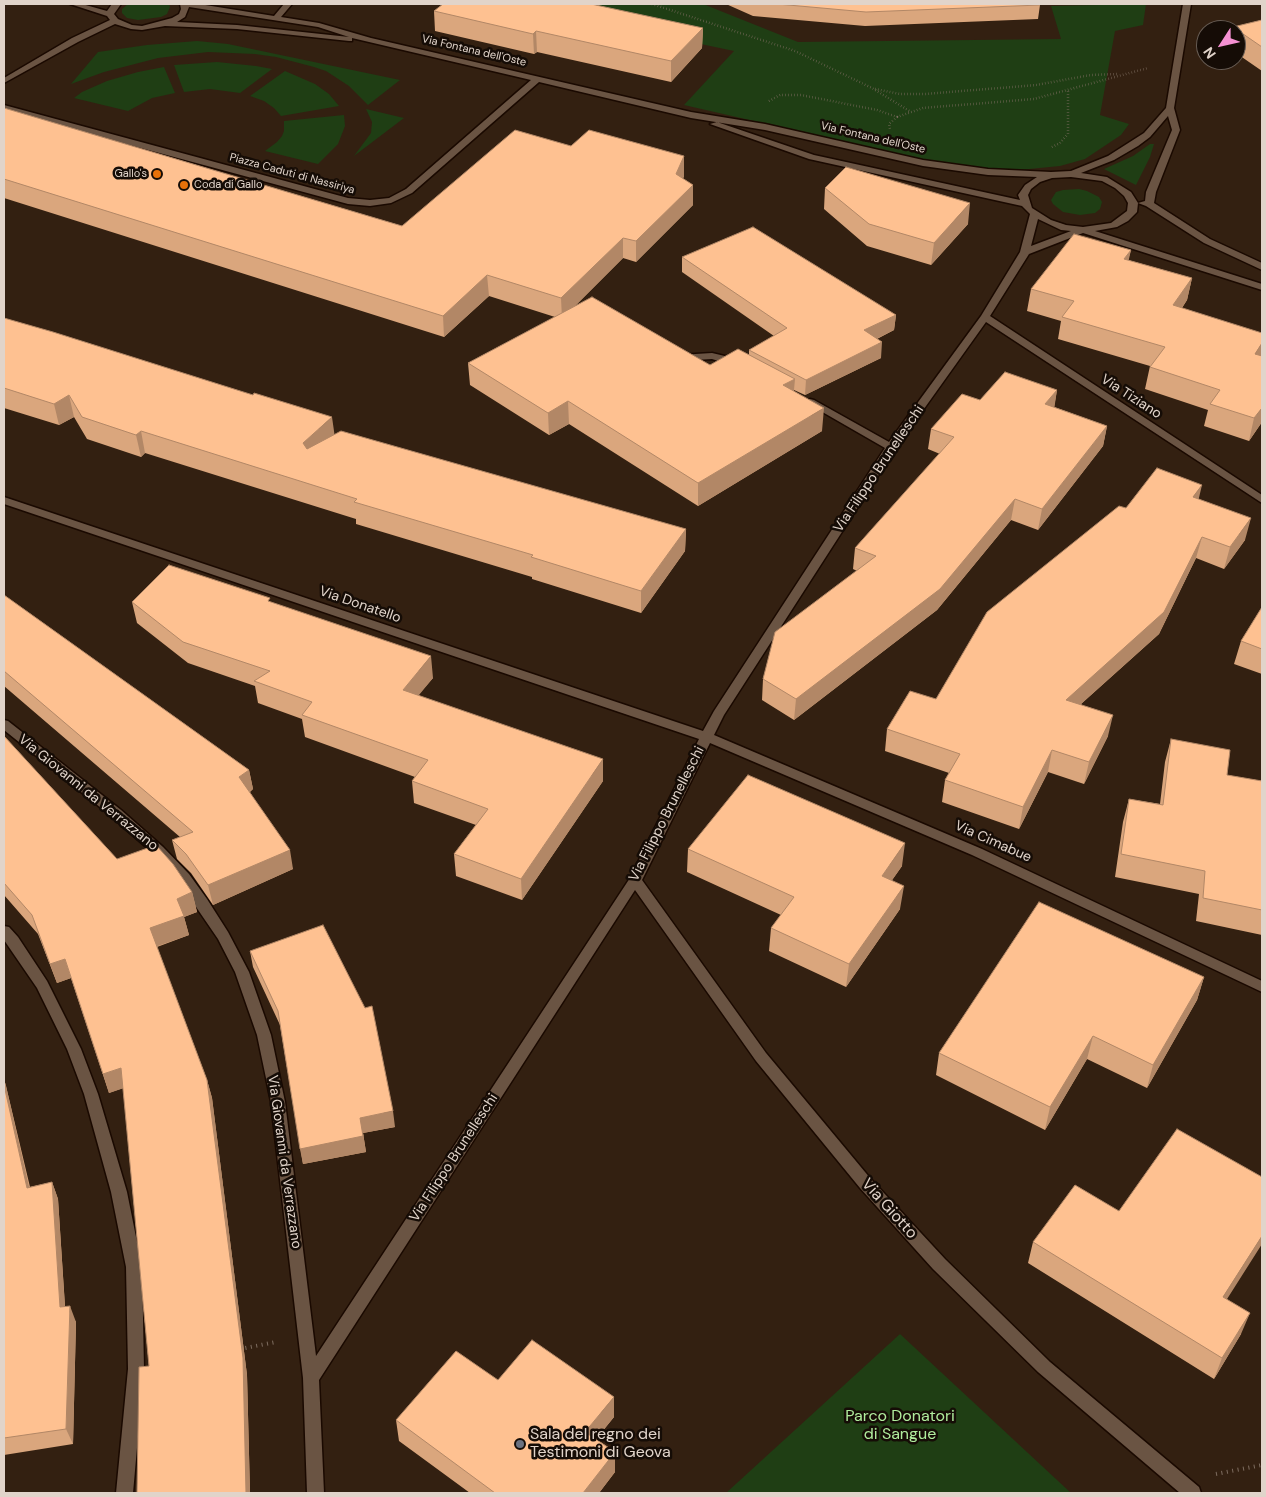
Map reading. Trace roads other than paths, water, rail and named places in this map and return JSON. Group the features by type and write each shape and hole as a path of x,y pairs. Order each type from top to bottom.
{"street":[{"path":"74,4 112,18"},
{"path":"112,18 112,8 117,4"},
{"path":"165,24 182,15 185,4"},
{"name":"Via Fontana dell'Oste","path":"185,4 319,25 369,40 691,115 773,128 939,166 988,172 1071,174"},
{"path":"276,18 288,4"},
{"path":"1149,204 1151,192 1176,130 1170,108 1187,4"},
{"path":"4,81 112,18"},
{"name":"Via Fontana dell'Oste","path":"112,18 131,27 165,24 230,26 369,40"},
{"name":"Piazza Caduti di Nassiriya","path":"4,108 348,201 370,204 391,200 409,191 538,79"},
{"path":"1071,174 1111,158 1136,144 1147,136 1170,108"},
{"name":"Via Fontana dell'Oste","path":"691,115 804,154 1025,204"},
{"path":"1025,252 1083,230 1114,226 1126,219 1132,212 1133,203 1123,190 1104,179 1071,174"},
{"path":"1051,175 1037,180 1028,187 1023,195 1025,204 1034,215 1064,228 1083,230 1262,287"},
{"path":"1133,203 1149,204 1207,241 1262,267"},
{"name":"Via Filippo Brunelleschi","path":"311,1378 635,880 718,714 891,447 985,318 1025,252 1034,215"},
{"name":"Via Tiziano","path":"985,318 1262,500"},
{"path":"672,358 712,356 725,358 750,371"},
{"path":"798,396 891,447"},
{"name":"Via Donatello","path":"4,500 706,737"},
{"name":"Via Giovanni da Verrazzano","path":"4,724 116,813 158,850 184,878 202,903 223,936 242,972 264,1035 278,1102 311,1378 315,1493"},
{"name":"Via Cimabue","path":"706,737 977,852 1262,988"},
{"name":"Via Giotto","path":"635,880 761,1057 891,1212 939,1264 1044,1367 1192,1493"},
{"path":"4,931 13,941 42,985 74,1049 91,1094 119,1192 134,1267 136,1369 125,1493"}],"place":[{"name":"Gallo's","path":"157,174"},
{"name":"Coda di Gallo","path":"184,185"},
{"name":"Sala del regno dei Testimoni di Geova","path":"520,1444"}],"park label":[{"name":"Parco Donatori di Sangue","path":"900,1426"}]}
